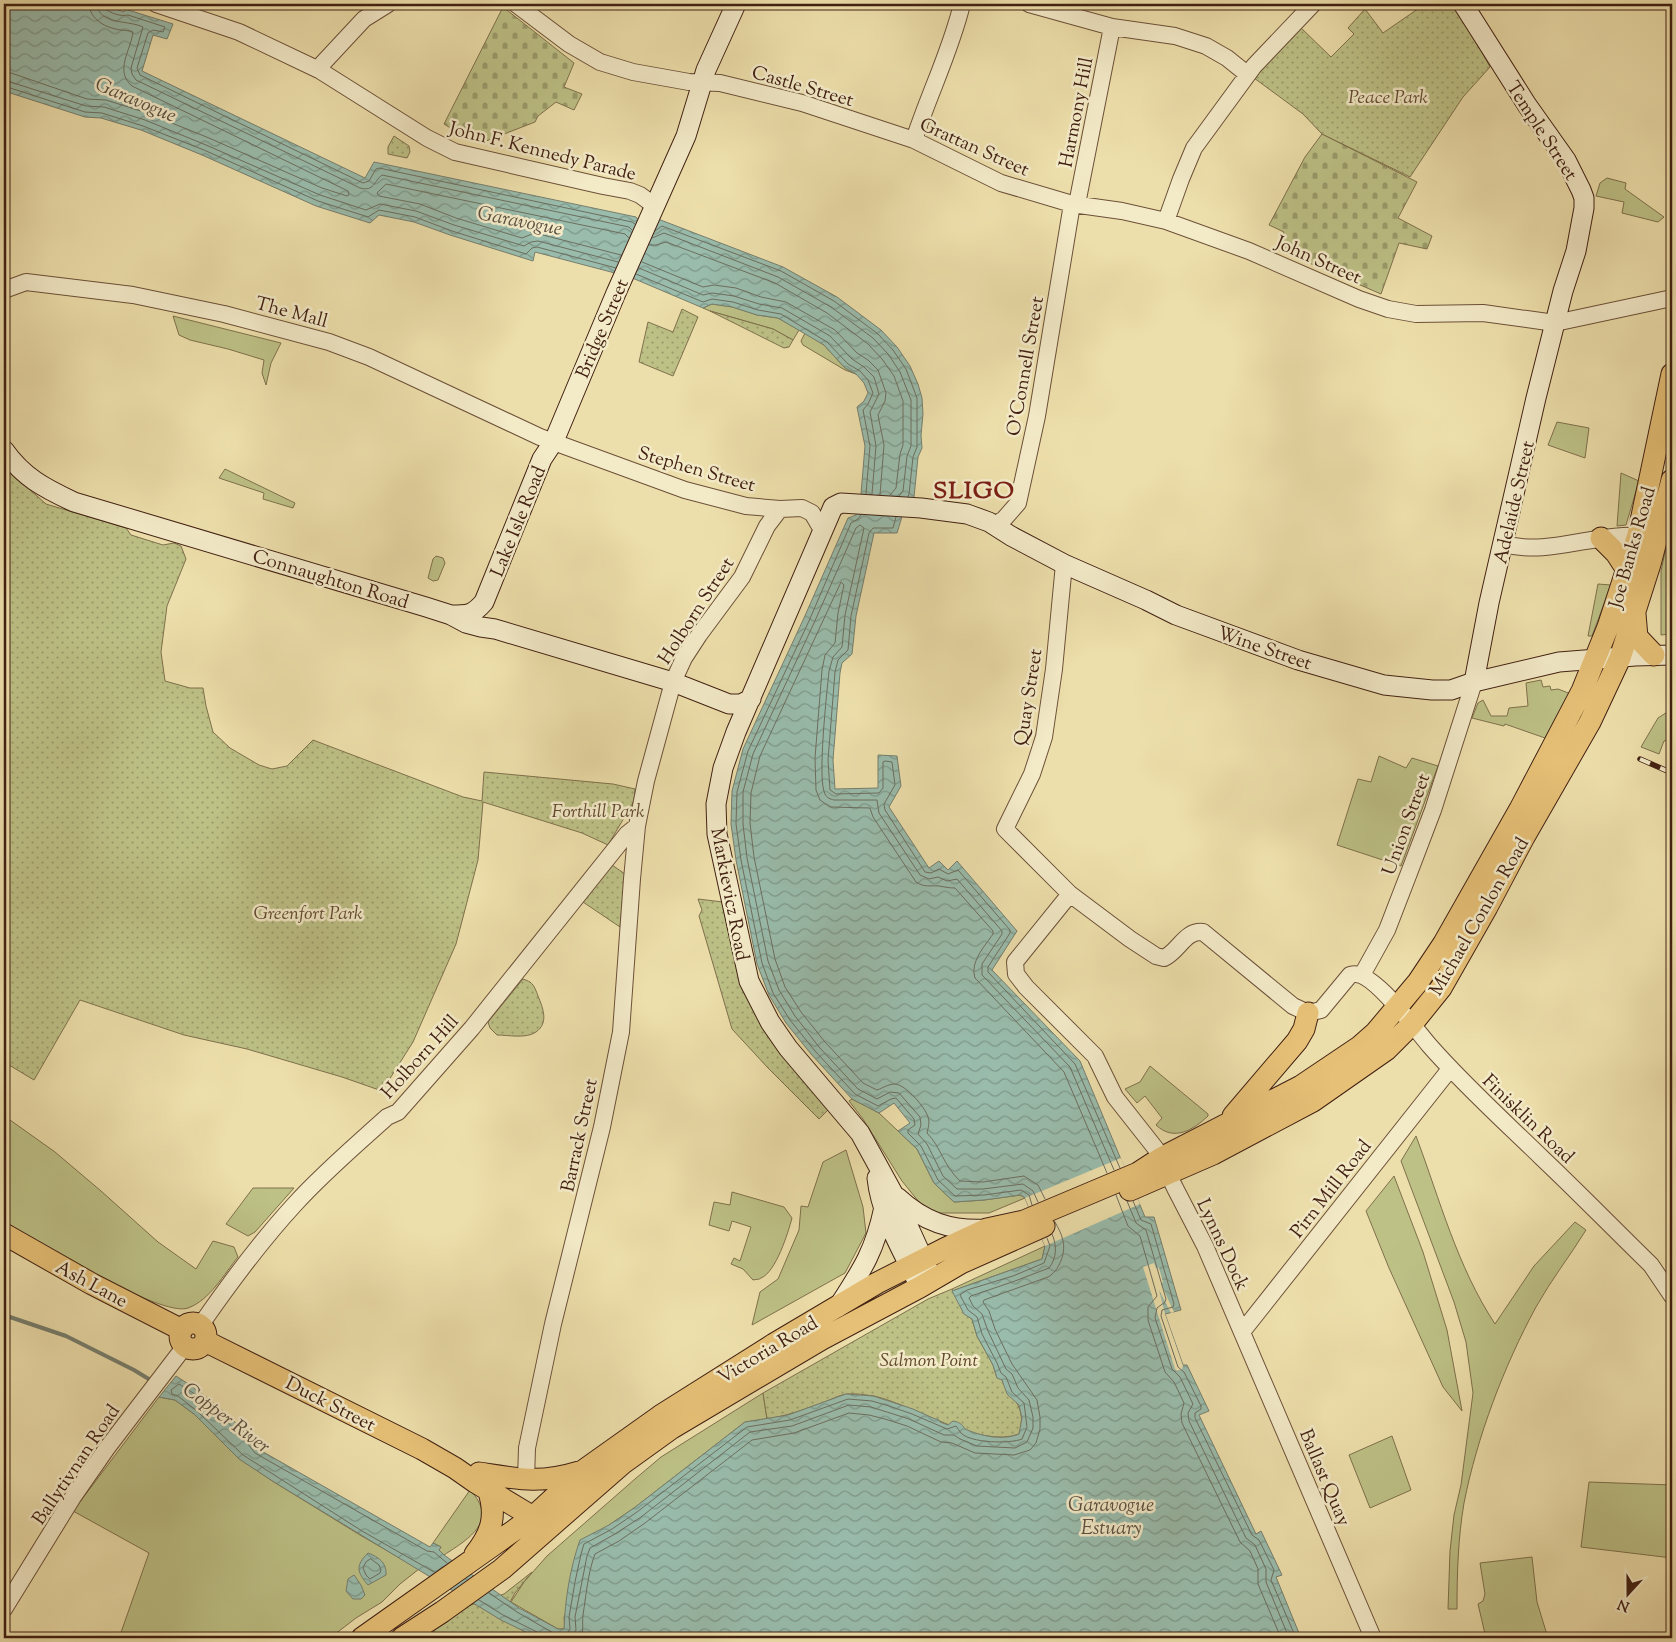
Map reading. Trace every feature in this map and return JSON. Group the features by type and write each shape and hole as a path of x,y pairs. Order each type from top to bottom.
{"highway":[{"name":"Joe Banks Road","path":"1620,658 1635,614 1672,374"},
{"name":"Joe Banks Road","path":"1595,658 1627,570 1648,536 1672,480"},
{"path":"1601,538 1616,553 1627,570"},
{"path":"1635,614 1637,637 1663,655"},
{"name":"Michael Conlon Road","path":"1026,1227 1165,1166 1227,1124 1301,1086 1359,1047 1376,1032 1431,964 1462,913 1561,732 1582,691 1595,658"},
{"name":"Michael Conlon Road","path":"1165,1166 1215,1153 1313,1101 1386,1050 1412,1024 1441,988 1590,722 1620,658"},
{"path":"1227,1124 1297,1041 1304,1029 1308,1013"},
{"name":"Victoria Road","path":"546,1519 584,1470 707,1385 838,1306 916,1262 987,1229 1026,1227"},
{"name":"Victoria Road","path":"546,1519 672,1428 822,1339 1026,1227"},
{"name":"Ash Lane","path":"4,1234 92,1284 193,1336"},
{"name":"Duck Street","path":"193,1336 294,1384 455,1468 490,1480 546,1519"},
{"path":"400,1630 467,1564 484,1543 492,1524 493,1504 490,1480 552,1478 584,1470"},
{"path":"467,1564 546,1519"},
{"path":"362,1638 400,1630 502,1569 546,1519"}],"main road":[{"name":"Bridge Street","path":"554,441 623,277 686,136 702,82 714,50 736,4"},
{"name":"Temple Street","path":"1462,4 1527,105 1566,160 1584,198 1576,251 1555,323"},
{"name":"Adelaide Street","path":"1474,682 1489,603 1555,323"},
{"name":"Lake Isle Road","path":"484,602 542,459 554,441"},
{"name":"Connaughton Road","path":"4,450 27,476 50,491 74,502 451,615 481,628 495,628 673,682 729,704"},
{"name":"Wine Street","path":"825,524 833,507 841,503 915,508 965,514 989,522 1064,564 1176,615 1298,660 1377,684 1432,690 1451,690 1474,682 1559,662 1595,658 1663,655"},
{"name":"Markievicz Road","path":"825,524 736,732 723,768 716,804 717,834 749,981 770,1022 788,1048 860,1133 875,1162 877,1184 889,1201 899,1244 916,1262 926,1283"},
{"path":"451,615 465,615 476,612 484,602"},
{"path":"484,602 487,616 495,628"},
{"path":"736,732 735,715 729,704 741,704 751,700"},
{"path":"838,1306 872,1251 889,1201 908,1207 933,1222 968,1230 987,1229"}],"street":[{"name":"John F. Kennedy Parade","path":"156,4 239,32 319,70 427,138 454,152 630,191 640,195 653,210"},
{"path":"319,70 323,63 364,19 388,4"},
{"name":"Castle Street","path":"516,4 569,44 600,62 633,72 689,82 720,83 794,101 891,132"},
{"path":"914,140 962,4"},
{"path":"1029,4 1112,28 1175,36 1206,46 1227,58 1247,74"},
{"path":"1166,222 1194,148 1247,74 1313,4"},
{"name":"Harmony Hill","path":"1075,204 1112,28"},
{"name":"Grattan Street","path":"891,132 914,140 1000,182 1075,204"},
{"name":"John Street","path":"1075,204 1122,211 1166,222 1249,250 1359,299 1388,309 1416,314 1483,313 1555,323 1672,298"},
{"name":"O'Connell Street","path":"994,525 1004,519 1018,503 1037,416 1075,204"},
{"name":"The Mall","path":"4,290 26,282 133,295 224,314 329,342 369,357 540,437 554,441"},
{"name":"Stephen Street","path":"554,441 679,488 746,506 780,509 802,508 812,513 825,524"},
{"name":"Holborn Street","path":"637,826 646,781 673,682 684,658 699,635 742,577 767,526 780,509"},
{"path":"1504,544 1520,548 1537,548 1601,538 1648,536"},
{"name":"Quay Street","path":"1064,564 1054,670 1044,737 1032,774 1005,829 1070,894"},
{"name":"Union Street","path":"1308,1013 1321,1010 1350,975 1359,974 1387,930 1432,810 1474,682"},
{"name":"Holborn Hill","path":"193,1336 255,1252 295,1203 329,1169 387,1117 398,1112 414,1095 472,1028 627,834 637,826"},
{"name":"Barrack Street","path":"526,1480 526,1448 553,1324 602,1128 620,1032 637,826"},
{"path":"1070,894 1156,956 1164,958 1170,955 1188,935 1195,931 1203,932 1293,1006 1308,1013"},
{"name":"Lynns Dock","path":"1070,894 1015,962 1016,974 1026,987 1095,1056 1115,1097 1156,1149 1205,1246 1242,1332"},
{"name":"Finisklin Road","path":"1359,974 1379,988 1397,1006 1450,1069 1650,1265 1672,1296"},
{"name":"Pirn Mill Road","path":"1242,1332 1450,1069"},
{"name":"Ballast Quay","path":"1242,1332 1373,1638"},
{"name":"Ballytivnan Road","path":"4,1610 73,1497 107,1448 193,1336"},
{"name":"Barrack Street","path":"490,1480 517,1465 526,1448"}],"green space":[{"name":"Peace Park","path":"1425,4 1455,4 1490,67 1463,97 1410,177 1322,134 1303,114 1254,78 1298,25 1331,57 1354,34 1348,28 1365,9 1383,33"},
{"path":"503,7 574,63 564,87 582,94 574,110 556,102 538,116 535,122 486,141 462,135 444,124"},
{"path":"1322,134 1417,182 1398,218 1432,236 1427,249 1399,243 1381,294 1277,249 1284,232 1269,225 1305,157"},
{"path":"394,136 409,146 410,152 407,158 388,154 388,147"},
{"path":"1607,178 1626,183 1625,189 1664,217 1658,222 1622,213 1624,202 1596,196 1600,183"},
{"path":"712,304 778,318 799,330 793,340 773,329 703,308"},
{"path":"682,309 698,317 673,376 639,362 648,322 673,332"},
{"path":"710,311 773,329 793,340 789,347 784,348"},
{"path":"173,316 281,343 271,363 266,385 262,373 264,360 190,340 179,335"},
{"path":"805,333 824,345 845,368 856,374 845,370 803,345 801,341"},
{"path":"1557,422 1589,428 1585,458 1548,445"},
{"name":"Greenfort Park","path":"4,467 46,504 126,528 131,535 163,545 174,543 181,546 186,559 167,606 161,652 165,681 190,688 203,688 213,732 230,748 259,765 272,769 287,766 313,740 463,797 482,801 484,772 613,784 635,789 634,801 608,845 582,833 483,802 478,860 456,944 413,1042 382,1091 247,1049 184,1035 80,1000 34,1080 4,1062"},
{"path":"225,469 295,503 293,508 263,499 264,493 219,478"},
{"path":"1621,473 1639,481 1626,525 1617,526"},
{"path":"1672,520 1672,626 1670,626 1671,634 1661,635 1661,571"},
{"path":"436,556 443,558 445,563 438,580 433,581 428,578 433,559"},
{"path":"1598,584 1611,585 1592,636 1588,636"},
{"path":"1541,680 1543,687 1550,686 1551,690 1558,689 1571,694 1545,738 1505,724 1504,726 1472,718 1478,703 1483,700 1491,716 1507,716 1509,708 1528,706 1526,683"},
{"path":"1672,709 1670,740 1664,741 1659,754 1641,747 1658,718"},
{"path":"1379,756 1406,768 1412,758 1438,766 1401,866 1337,845 1358,779 1371,782"},
{"path":"612,865 625,874 620,927 583,902"},
{"path":"698,899 723,902 744,982 829,1109 819,1119 732,1029 699,916 702,910"},
{"path":"523,979 530,982 536,990 543,1010 544,1020 540,1028 532,1034 517,1036 497,1035 490,1028 488,1022"},
{"path":"1150,1066 1208,1114 1208,1116 1196,1126 1183,1132 1170,1133 1156,1125 1162,1118 1145,1096 1137,1103 1125,1089 1140,1082"},
{"path":"852,1099 879,1113 917,1149 934,1183 954,1202 1020,1195 1025,1198 989,1213 936,1213 919,1202 902,1181 863,1119 849,1101"},
{"path":"10,1120 55,1152 158,1242 196,1269 213,1241 234,1247 238,1257 216,1286 203,1299 188,1308 173,1308 125,1290 41,1244 4,1221 4,1131"},
{"path":"1416,1136 1460,1256 1470,1279 1495,1324 1534,1266 1575,1222 1586,1230 1542,1297 1524,1330 1484,1428 1476,1453 1462,1516 1458,1556 1457,1609 1448,1609 1450,1551 1473,1393 1466,1342 1454,1302 1401,1161"},
{"path":"846,1150 863,1207 866,1233 845,1273 752,1325 760,1292 778,1279 799,1230 801,1206 808,1207 823,1162"},
{"path":"1394,1176 1423,1252 1447,1330 1462,1411 1443,1387 1389,1268 1366,1211"},
{"path":"253,1188 294,1188 255,1232 248,1236 226,1224"},
{"path":"732,1192 784,1207 792,1218 772,1268 759,1279 753,1280 743,1269 731,1264 734,1258 740,1261 751,1227 732,1221 729,1231 709,1225 714,1202 730,1205"},
{"path":"1045,1246 1042,1259 952,1291 952,1289"},
{"name":"Salmon Point","path":"952,1289 964,1313 972,1319 977,1336 993,1365 997,1378 1002,1379 1018,1405 1021,1417 1019,1434 1003,1437 986,1436 947,1424 890,1401 874,1396 857,1394 841,1395 801,1410 767,1419 763,1393 928,1299"},
{"path":"763,1393 767,1419 745,1422 634,1508 609,1525 564,1617 565,1629 558,1629 511,1602 524,1582 547,1556 661,1457"},
{"path":"159,1397 175,1400 194,1414 240,1459 274,1482 419,1569 382,1602 356,1618 330,1638 119,1638 149,1553 73,1511"},
{"path":"1392,1436 1411,1490 1370,1508 1349,1455"},
{"path":"1589,1482 1672,1485 1672,1558 1581,1547"},
{"path":"470,1490 482,1511 478,1528 463,1542 444,1555 439,1550 441,1547 433,1543"},
{"path":"1532,1557 1537,1602 1548,1638 1486,1638 1478,1604 1483,1601 1485,1594 1480,1563"},
{"path":"532,1572 515,1593 501,1619 538,1638 431,1638 435,1629 462,1608 504,1594"}],"water":[{"name":"Garavogue Estuary","path":"4,4 102,4 124,12 125,9 173,24 167,39 153,35 142,71 365,178 374,162 636,217 640,222 658,219 783,267 837,297 881,330 897,347 910,366 922,398 922,448 918,457 914,497 905,507 897,533 874,533 856,616 852,654 842,663 840,673 833,760 835,789 878,788 878,755 897,756 901,786 889,807 929,868 939,861 948,870 957,861 1017,931 992,970 1080,1061 1145,1217 1154,1217 1181,1310 1165,1314 1183,1365 1187,1365 1209,1411 1199,1415 1256,1534 1261,1531 1282,1575 1276,1577 1301,1638 538,1638 501,1620 274,1482 239,1459 194,1414 175,1400 159,1397 176,1376 221,1409 258,1449 430,1547 433,1543 441,1547 439,1550 444,1555 519,1608 558,1629 564,1629 569,1584 580,1540 609,1525 634,1508 745,1422 788,1415 846,1394 873,1396 913,1409 948,1425 953,1421 957,1422 965,1429 985,1436 1006,1437 1019,1434 1022,1418 1019,1405 1007,1394 1002,1380 997,1378 993,1365 977,1336 972,1319 964,1314 952,1291 1042,1259 1045,1246 1025,1198 1021,1195 954,1202 934,1183 917,1149 898,1131 910,1123 894,1103 879,1113 852,1099 786,1023 769,995 757,964 736,860 731,824 732,791 743,749 848,518 856,515 861,494 865,446 857,407 864,401 868,393 864,383 856,374 845,368 824,345 778,318 712,304 703,308 630,277 535,252 533,261 414,222 379,215 370,223 316,206 141,130 101,118 85,117 4,91"},
{"path":"368,1553 382,1561 386,1575 368,1585 360,1573 359,1565"},
{"path":"354,1575 365,1595 361,1599 353,1599 346,1591 348,1579"}],"pier":[{"path":"1121,1158 1140,1204 1045,1246 1025,1198"},
{"path":"1154,1263 1156,1268 1159,1268 1163,1282 1161,1284 1174,1312 1171,1313 1159,1290 1165,1314 1183,1366 1182,1369 1177,1371 1143,1267"}],"waterway":[{"name":"Copper River","path":"4,1315 66,1336 152,1381"}],"railway":[{"path":"1640,759 1672,773"}],"district":[{"name":"SLIGO","path":"974,490"}],"water label":[{"name":"Garavogue","path":"136,99"},
{"name":"Garavogue","path":"520,220"}],"park label":[{"name":"Forthill Park","path":"598,810"}]}
